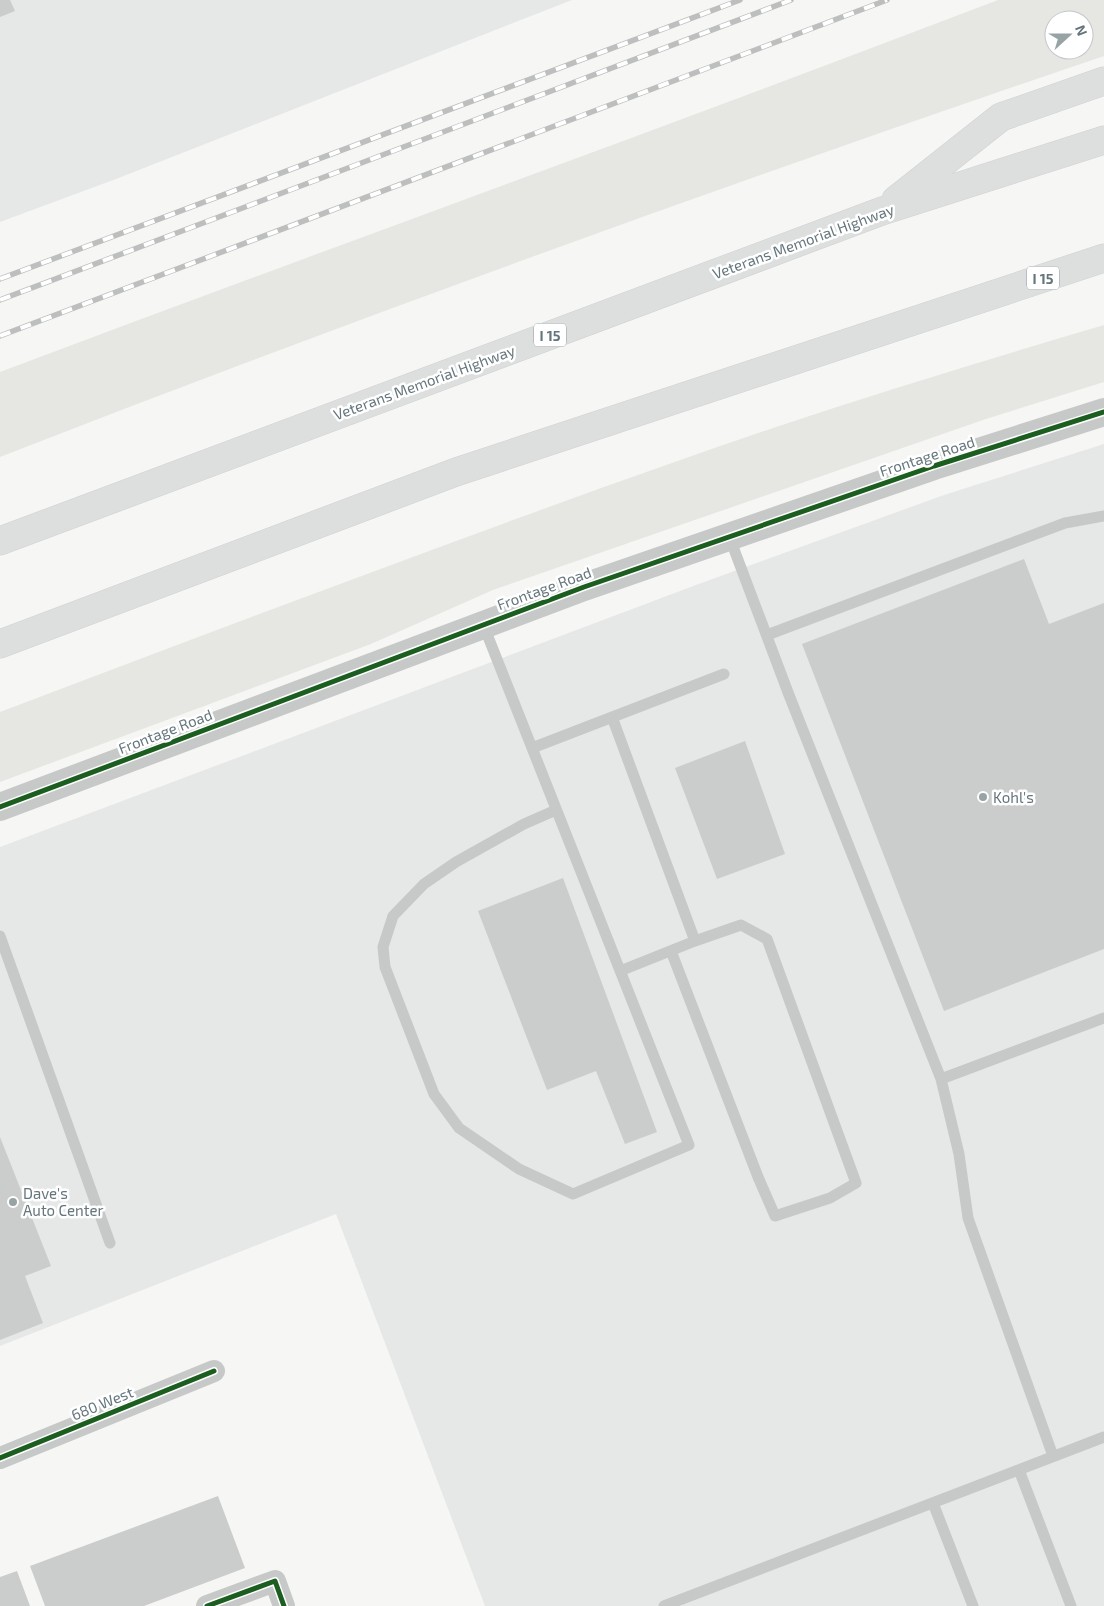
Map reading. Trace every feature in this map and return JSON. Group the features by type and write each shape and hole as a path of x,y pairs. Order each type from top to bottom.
{"highway":[{"path":"882,211 1002,117 1104,81"},
{"name":"Veterans Memorial Highway","path":"0,540 882,211 1104,140"},
{"name":"I 15","path":"0,644 456,472 1104,258"},
{"path":"982,299 1104,271"}],"street":[{"name":"Frontage Road","path":"0,807 482,624 729,536 934,466 1104,412"},
{"name":"680 West","path":"0,1458 214,1371"},
{"path":"207,1606 275,1581 284,1606"}],"lane":[{"path":"767,635 1066,523 1104,516"},
{"path":"729,536 941,1079 959,1154 968,1218 1053,1456"},
{"path":"482,624 532,748 689,1145 573,1194 519,1169 459,1128 434,1094 384,967 383,947 393,916 424,884 456,862 524,824 556,810"},
{"path":"532,748 724,674"},
{"path":"612,717 696,941"},
{"path":"620,971 696,941 741,925 767,939 856,1183 830,1198 775,1216 758,1177 671,951"},
{"path":"0,936 110,1243"},
{"path":"941,1079 1104,1018"},
{"path":"664,1606 1104,1437"},
{"path":"1019,1470 1071,1606"},
{"path":"933,1503 973,1606"}],"shaded area":[{"path":"0,0 572,0 116,179 0,222"},
{"path":"998,0 1104,0 1104,56 1094,59 1094,10 1044,10 1044,60 1092,60 550,250 274,352 0,457 0,372"},
{"path":"1104,325 1104,382 986,419 493,590 371,644 0,782 0,712 579,496 855,401"},
{"path":"1104,444 1104,1606 485,1606 336,1214 0,1346 0,847 696,585 944,495"}],"building":[{"path":"0,0 10,0 15,11 0,17"},
{"name":"Kohl's","path":"1024,559 1049,624 1104,603 1104,949 944,1011 802,644"},
{"path":"745,741 785,854 717,879 675,768"},
{"path":"563,878 657,1132 625,1144 596,1071 547,1090 478,911"},
{"name":"Dave's Auto Center","path":"0,1137 51,1266 25,1276 43,1323 0,1340"},
{"path":"218,1496 245,1568 144,1606 45,1606 30,1566"},
{"path":"17,1571 30,1606 0,1606 0,1577"}],"railway":[{"path":"0,279 740,0"},
{"path":"0,300 791,0"},
{"path":"0,336 887,0"}],"cycle path":[{"path":"0,807 584,587 934,466 1104,412"},
{"path":"0,1458 214,1371"},
{"path":"207,1606 275,1581 284,1606"}],"place":[{"name":"Kohl's","path":"983,797"},
{"name":"Dave's Auto Center","path":"13,1202"}]}
